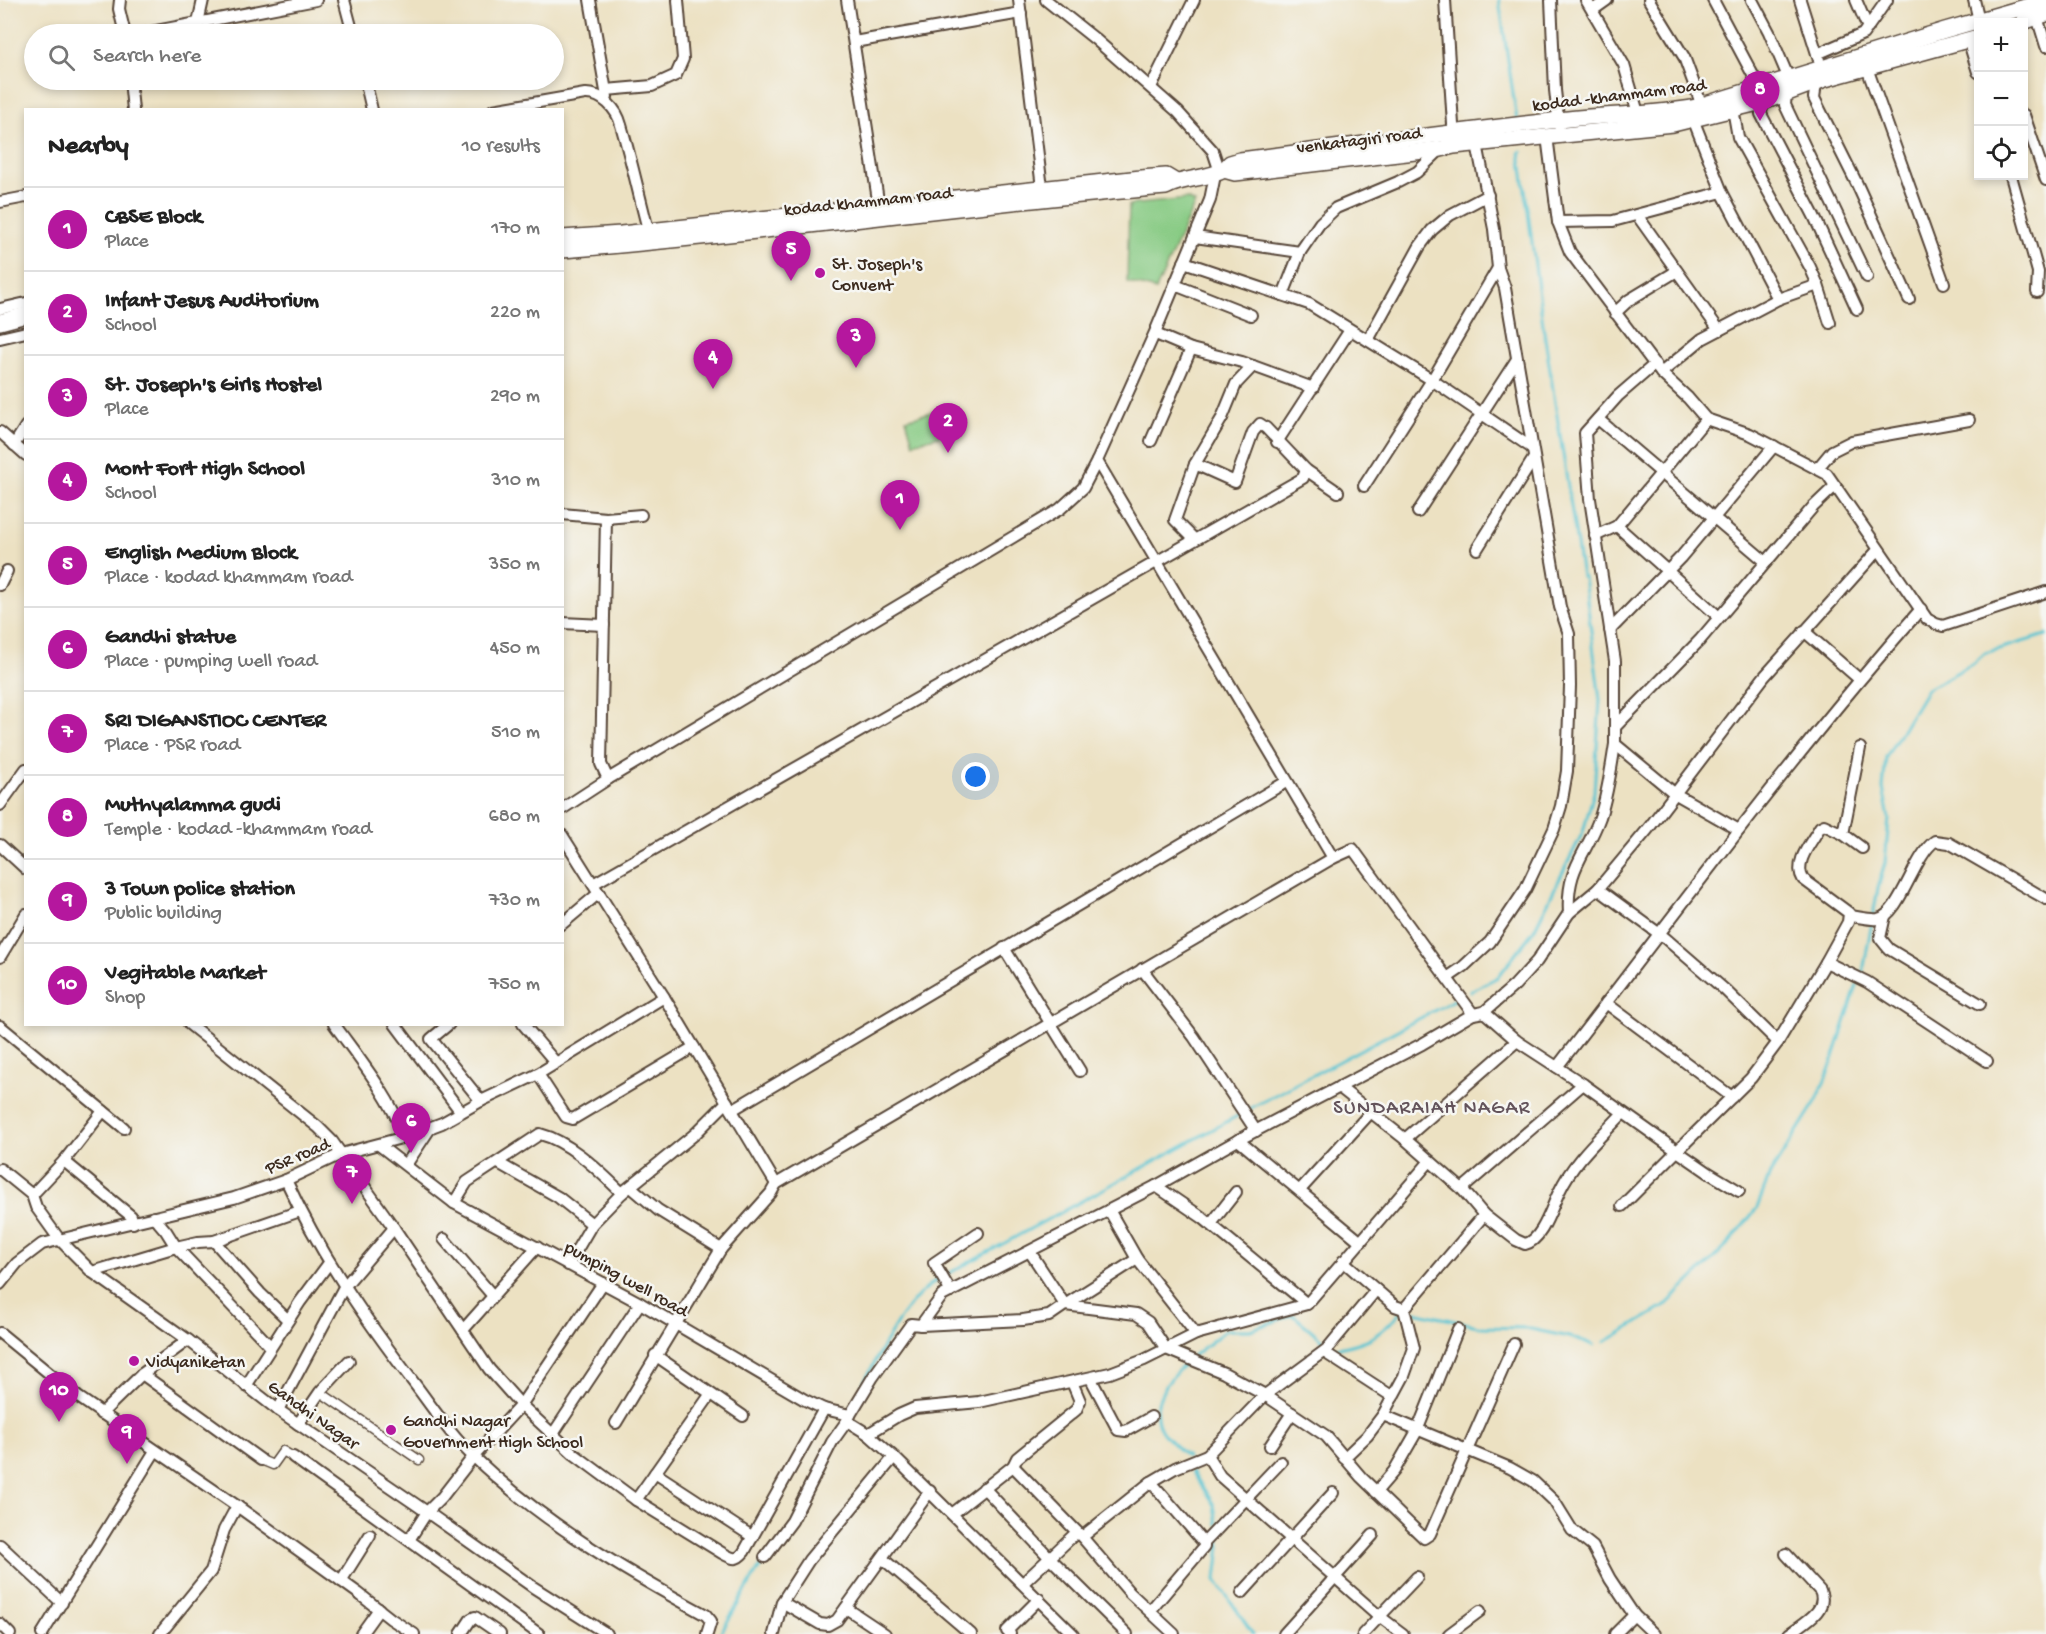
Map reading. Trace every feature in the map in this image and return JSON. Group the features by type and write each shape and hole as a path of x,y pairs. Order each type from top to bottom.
{"main road":[{"name":"kodad -khammam road","path":"1986,18 2046,1"},
{"name":"kodad -khammam road","path":"1449,143 1555,131 1673,124 1733,109 1820,71 1974,22"},
{"name":"kodad -khammam road","path":"1820,71 1867,68 1973,38"},
{"name":"kodad -khammam road","path":"1510,141 1531,139 1555,131 1638,113 1676,111 1763,97"},
{"name":"venkatagiri road","path":"1220,173 1235,173 1449,143 1477,144 1510,141"},
{"name":"kodad khammam road","path":"880,211 1166,188 1176,182 1220,173"},
{"name":"kodad khammam road","path":"564,250 650,237 880,211 1042,188 1166,176 1176,182"},
{"name":"kodad khammam road","path":"564,238 650,237"},
{"path":"0,322 24,316"}],"street":[{"path":"120,0 119,9 123,24"},
{"path":"198,23 203,0"},
{"path":"344,0 350,24"},
{"path":"590,0 608,104"},
{"path":"606,90 652,86 676,75 684,59 678,0"},
{"path":"848,0 880,211"},
{"path":"1019,0 1042,188"},
{"path":"564,808 608,779 1060,509 1083,488 1156,330 1220,173 1213,151 1178,112 1046,0"},
{"path":"1151,87 1194,0"},
{"path":"1283,295 1300,252 1320,223 1336,208 1417,172 1449,143 1445,0"},
{"path":"1551,0 1558,222 1570,252 1658,369 1706,419 1750,434 1827,474 1878,550 1930,621 1943,626 2046,592"},
{"path":"1586,0 1624,65 1638,113"},
{"path":"1593,10 1608,0"},
{"path":"1649,0 1684,57 1702,106"},
{"path":"1713,0 1763,97 1761,114 1814,216 1857,309"},
{"path":"1752,0 1769,32 1787,86 1785,105 1867,277"},
{"path":"1800,0 1820,71 1814,98 1909,299"},
{"path":"1856,0 1868,28"},
{"path":"1820,71 1863,34 1887,0"},
{"path":"1974,0 1978,18"},
{"path":"193,24 310,1"},
{"path":"854,42 1021,14"},
{"path":"2035,18 2046,46"},
{"path":"1867,68 1944,283"},
{"path":"131,90 133,108"},
{"path":"367,90 371,108"},
{"path":"504,108 585,94 600,96 621,125 650,237"},
{"path":"1733,109 1738,137 1818,285 1830,323"},
{"path":"1694,119 1722,192 1778,299"},
{"path":"2028,126 2046,180"},
{"path":"1447,978 1463,967 1490,942 1525,890 1554,829 1562,806 1570,728 1569,634 1560,607 1505,288 1498,268 1494,229 1477,144"},
{"path":"2012,180 2038,272 2037,292"},
{"path":"1558,222 1612,221 1722,192"},
{"path":"1368,340 1420,246 1432,230 1450,215 1488,195"},
{"path":"0,202 24,196"},
{"path":"1637,215 1719,330"},
{"path":"1195,237 1300,252"},
{"path":"1184,262 1309,304 1432,380 1533,453"},
{"path":"1364,486 1432,380 1498,268"},
{"path":"1615,313 1629,300 1677,271"},
{"path":"1175,285 1251,315"},
{"path":"1569,913 1570,882 1576,864 1599,819 1609,782 1615,744 1615,661 1590,499 1585,433 1618,396 1702,339 1778,299 1818,285"},
{"path":"0,309 24,303"},
{"path":"1156,330 1158,335 1191,349 1253,366 1313,388"},
{"path":"1277,442 1350,330"},
{"path":"0,338 24,332"},
{"path":"1151,441 1191,349"},
{"path":"1418,512 1517,359"},
{"path":"1194,539 1175,520 1196,464 1236,384 1253,366"},
{"path":"1598,419 1766,562"},
{"path":"1595,536 1617,526 1706,419"},
{"path":"1817,469 1832,451 1852,441 1969,420"},
{"path":"1196,464 1235,482 1253,432 1258,425 1262,425 1305,470 1338,492"},
{"path":"14,445 24,429"},
{"path":"0,432 24,453"},
{"path":"1610,630 1667,571 1774,446"},
{"path":"1477,549 1533,453"},
{"path":"1097,461 1333,858"},
{"path":"564,922 596,889 1156,561 1303,478 1305,470"},
{"path":"1615,727 1700,640 1813,507 1835,486"},
{"path":"564,514 606,518 641,515"},
{"path":"606,518 601,764 608,779"},
{"path":"1617,526 1719,617"},
{"path":"921,1324 942,1296 1156,1186 1238,1140 1422,1044 1515,986 1537,961 1569,913 1598,889 1648,829 1764,678 1878,550"},
{"path":"0,585 7,571"},
{"path":"1557,1067 1739,830 1859,679 1921,609"},
{"path":"564,623 604,625"},
{"path":"1804,631 1859,679"},
{"path":"1615,744 1674,793 1739,830"},
{"path":"1843,834 1860,748"},
{"path":"0,805 24,772"},
{"path":"568,1265 592,1224 627,1190 729,1106 1286,782"},
{"path":"1850,916 1846,909 1803,879 1799,869 1802,858 1822,825 1827,825 1843,834 1862,848"},
{"path":"564,838 664,997 776,1184"},
{"path":"1850,916 1881,918 1894,905 1925,851 1935,841 1949,843 2046,899"},
{"path":"0,845 24,867"},
{"path":"616,1423 721,1249 738,1227 771,1193 776,1184 1333,858 1353,849 1447,978 1474,1010 1709,1173 1739,1191"},
{"path":"1598,889 1659,934 1725,990 1778,1042"},
{"path":"1622,1206 1751,1078 1778,1042 1826,962 1850,916"},
{"path":"0,957 24,917"},
{"path":"1881,918 1881,938 1889,949 1980,1004"},
{"path":"1004,948 1080,1071"},
{"path":"1826,962 1867,982 1987,1061"},
{"path":"1142,969 1194,1037 1256,1131"},
{"name":"PSR road","path":"0,1284 17,1263 42,1244 234,1198 286,1180 341,1154 379,1145 431,1127 538,1074 664,997"},
{"path":"1606,1003 1732,1097"},
{"path":"0,1026 124,1128"},
{"path":"192,1026 318,1127 332,1141 489,1369 521,1405 574,1454 636,1500 734,1560 739,1558 753,1537 824,1409"},
{"path":"335,1026 379,1085 405,1137"},
{"path":"396,1026 461,1112"},
{"path":"447,1026 431,1039 481,1101"},
{"path":"525,1026 556,1063"},
{"path":"1405,1139 1517,1041"},
{"path":"538,1074 566,1117 573,1119 694,1047"},
{"path":"1462,1189 1582,1084"},
{"path":"1339,1087 1405,1139 1462,1189 1484,1215 1516,1240 1525,1244 1530,1243 1543,1228 1570,1170 1623,1113"},
{"path":"32,1195 64,1161 103,1111"},
{"path":"1300,1190 1371,1112"},
{"path":"406,1165 431,1127"},
{"path":"454,1203 467,1182 540,1134 549,1136 587,1160 627,1190 721,1249"},
{"path":"1238,1140 1361,1242"},
{"name":"pumping well road","path":"379,1145 454,1203 640,1303 805,1400 845,1416 930,1491 1073,1634"},
{"path":"64,1161 131,1216 133,1223"},
{"path":"868,1434 915,1408 979,1402 1091,1378 1144,1360 1196,1334 1307,1304 1430,1161"},
{"path":"498,1163 558,1197 592,1224"},
{"name":"Gandhi Nagar","path":"0,1169 32,1195 36,1207 59,1239 92,1272 188,1340 278,1410 533,1587 607,1634"},
{"path":"286,1180 300,1211 344,1287 424,1396 473,1457 553,1521 644,1581 706,1615 711,1621 707,1634"},
{"path":"1156,1186 1211,1224 1307,1304"},
{"path":"1211,1224 1236,1192"},
{"path":"1108,1210 1137,1259 1196,1334"},
{"path":"92,1272 176,1247 198,1242 214,1242 300,1211"},
{"path":"1404,1309 1484,1215"},
{"path":"154,1217 176,1247 270,1346"},
{"path":"278,1410 344,1287 394,1228"},
{"path":"951,1292 933,1263 978,1233"},
{"path":"444,1239 493,1296"},
{"path":"214,1242 288,1320"},
{"path":"463,1330 537,1247"},
{"path":"1030,1252 1065,1305 1136,1314 1148,1322 1166,1349 1224,1373 1264,1395 1326,1436 1376,1492 1421,1536 1426,1538 1450,1490 1466,1449 1514,1344"},
{"path":"765,1557 792,1521 845,1416 911,1324 1023,1320 1049,1316 1137,1259"},
{"path":"1343,1261 1395,1306 1404,1309"},
{"path":"246,1386 270,1346 329,1263"},
{"path":"409,1540 427,1512 521,1405 603,1283"},
{"path":"1023,1583 1050,1558 1151,1482 1175,1468 1207,1455 1264,1395 1324,1352 1376,1290"},
{"path":"553,1434 640,1303"},
{"path":"1344,1458 1367,1436 1383,1415 1414,1348 1404,1309"},
{"path":"1376,1492 1394,1471 1417,1431 1458,1329"},
{"path":"0,1334 101,1414 237,1506 414,1634"},
{"path":"101,1414 142,1374 188,1340"},
{"path":"1324,1352 1393,1397"},
{"path":"655,1355 743,1416"},
{"path":"298,1424 320,1392 349,1361"},
{"path":"142,1374 261,1460 273,1465 283,1451 293,1457 539,1634"},
{"path":"1091,1378 1118,1430 1126,1431 1151,1417"},
{"path":"952,1514 1013,1466 1017,1458 1076,1410 1080,1401 1072,1382"},
{"path":"320,1392 419,1460"},
{"path":"636,1500 710,1395"},
{"path":"1270,1446 1292,1413"},
{"path":"1383,1415 1510,1468 1533,1481 1547,1493 1567,1525 1598,1554 1610,1579 1634,1615 1654,1634"},
{"path":"42,1634 155,1451"},
{"path":"1207,1455 1220,1476 1403,1634"},
{"path":"774,1634 782,1602 809,1560 894,1457"},
{"path":"1150,1611 1202,1551 1204,1543 1281,1462"},
{"path":"1013,1466 1080,1535 1130,1593 1174,1634"},
{"path":"655,1473 753,1537"},
{"path":"1151,1482 1204,1543"},
{"path":"984,1488 1050,1558 1128,1634"},
{"path":"782,1602 820,1624 828,1625 837,1620 930,1491"},
{"path":"1242,1593 1333,1493"},
{"path":"160,1634 212,1571 224,1530 237,1506"},
{"path":"341,1581 370,1535"},
{"path":"1284,1634 1373,1535"},
{"path":"0,1545 62,1603"},
{"path":"1786,1554 1823,1597 1818,1611 1789,1634"},
{"path":"883,1559 971,1634"},
{"path":"1363,1634 1418,1577"},
{"path":"1010,1634 1007,1631 1039,1599"},
{"path":"846,1608 885,1634"},
{"path":"361,1634 379,1609"},
{"path":"1449,1634 1480,1611"},
{"path":"1615,1634 1634,1615"},
{"path":"461,1634 471,1619 475,1617 500,1634"},
{"path":"0,1624 10,1634"}],"green space":[{"path":"1188,199 1195,203 1156,290 1127,282 1129,205"},
{"path":"946,408 953,432 913,443 906,419"}],"waterway":[{"path":"1499,0 1517,120"},
{"path":"1471,991 1498,977 1534,930 1583,832 1594,792 1600,700 1584,577 1582,577 1543,325 1520,152 1522,152"},
{"path":"1863,972 1878,888 1885,863 1889,818 1883,788 1886,757 1927,689 1974,663 1985,653 2046,635"},
{"path":"1605,1342 1664,1307 1730,1242 1757,1208 1770,1174 1817,1100 1832,1063 1857,985"},
{"path":"1247,1110 1458,998"},
{"path":"946,1275 1241,1114"},
{"path":"863,1384 904,1313 925,1289 938,1279"},
{"path":"1334,1349 1372,1338 1401,1312"},
{"path":"1415,1312 1482,1327 1526,1328 1578,1339 1594,1345"},
{"path":"1193,1356 1226,1330 1250,1330 1293,1315 1324,1341"},
{"path":"1187,1457 1161,1430 1157,1420 1157,1410 1162,1392 1188,1361"},
{"path":"1192,1471 1214,1505 1217,1524"},
{"path":"1218,1534 1220,1546 1216,1580 1253,1634"},
{"path":"720,1634 764,1560"}],"place":[{"name":"Muthyalamma gudi","path":"1760,121"},
{"name":"St. Joseph's Convent","path":"820,273"},
{"name":"English Medium Block","path":"791,281"},
{"name":"St. Joseph's Girls Hostel","path":"856,368"},
{"name":"Mont Fort High School","path":"713,389"},
{"name":"Infant Jesus Auditorium","path":"948,453"},
{"name":"CBSE Block","path":"900,530"},
{"name":"Gandhi statue","path":"411,1153"},
{"name":"SRI DIGANSTIOC CENTER","path":"352,1204"},
{"name":"Vidyaniketan","path":"134,1361"},
{"name":"Vegitable Market","path":"59,1422"},
{"name":"Gandhi Nagar Government High School","path":"391,1430"},
{"name":"3 Town police station","path":"127,1464"}],"district":[{"name":"SUNDARAIAH NAGAR","path":"1432,1106"}]}
